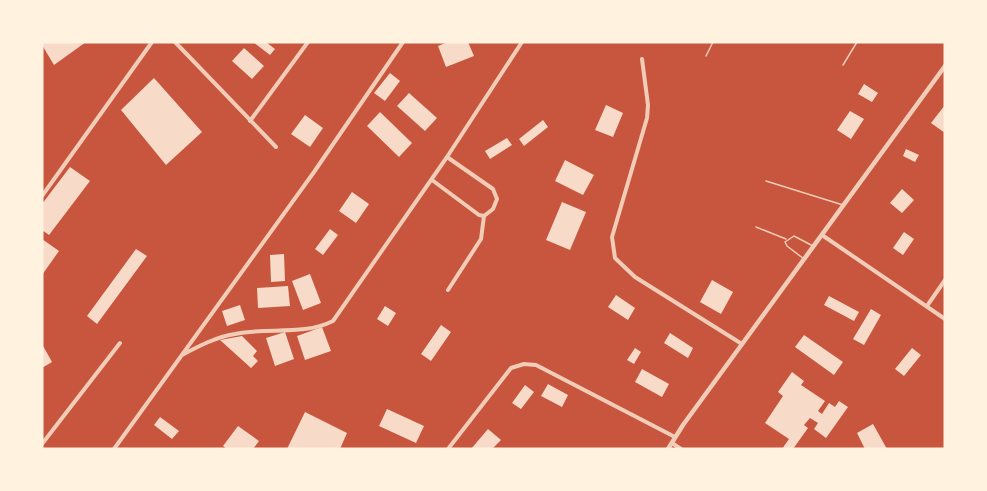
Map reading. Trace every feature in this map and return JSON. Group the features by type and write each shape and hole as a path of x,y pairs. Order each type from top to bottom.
{"street":[{"path":"42,196 152,42"},
{"path":"175,42 276,147"},
{"path":"249,121 308,42"},
{"path":"114,449 314,172 403,42"},
{"path":"181,355 208,342 235,334 270,330 305,330 324,326 333,321 432,180 522,42"},
{"path":"642,59 648,105 647,118 612,237 615,258 635,277 742,344"},
{"path":"668,449 945,66"},
{"path":"447,157 493,189 498,199 494,209 484,216 481,240 448,290"},
{"path":"432,180 484,216"},
{"path":"822,234 945,319"},
{"path":"927,306 945,279"},
{"path":"42,444 120,344"},
{"path":"451,448 511,368 524,364 536,365 675,437"},
{"path":"672,443 681,449"}],"lane":[{"path":"706,56 713,42"},
{"path":"843,65 857,42"},
{"path":"766,181 844,205"},
{"path":"756,228 787,239 794,236 814,246"},
{"path":"787,239 785,243 787,246 804,259"}],"building":[{"path":"42,42 86,42 54,65"},
{"path":"253,42 266,42 275,49 270,55"},
{"path":"448,42 468,42 474,56 446,67 438,46"},
{"path":"244,48 264,66 252,79 232,61"},
{"path":"390,73 400,81 385,101 374,93"},
{"path":"154,78 202,132 166,165 121,110"},
{"path":"864,84 878,93 872,102 858,94"},
{"path":"409,93 437,118 425,131 397,106"},
{"path":"606,105 623,113 613,137 595,130"},
{"path":"945,105 945,133 931,123"},
{"path":"850,111 864,119 851,139 837,130"},
{"path":"380,112 412,143 399,157 367,126"},
{"path":"305,115 323,128 310,147 291,134"},
{"path":"543,120 548,127 524,146 519,139"},
{"path":"507,138 512,145 490,159 485,151"},
{"path":"906,149 919,155 915,162 903,156"},
{"path":"565,160 594,175 583,195 555,181"},
{"path":"70,167 90,181 49,235 42,230 42,204"},
{"path":"902,189 914,200 902,213 890,203"},
{"path":"352,192 369,204 356,223 339,211"},
{"path":"562,202 586,212 570,250 546,240"},
{"path":"330,229 338,235 323,255 315,249"},
{"path":"904,232 914,239 903,255 893,248"},
{"path":"42,239 59,251 42,275"},
{"path":"136,249 147,256 97,324 87,316"},
{"path":"284,254 285,281 271,282 270,255"},
{"path":"310,274 321,303 303,310 292,281"},
{"path":"712,280 733,292 721,314 700,302"},
{"path":"288,286 290,306 258,308 257,288"},
{"path":"616,295 635,308 628,320 608,307"},
{"path":"829,296 859,312 854,321 824,305"},
{"path":"240,305 245,320 227,326 222,311"},
{"path":"385,306 396,313 388,326 377,319"},
{"path":"871,309 881,315 864,345 853,339"},
{"path":"441,325 451,332 431,361 421,354"},
{"path":"322,327 331,351 305,360 297,336"},
{"path":"285,332 294,359 275,366 266,338"},
{"path":"670,333 693,348 688,358 664,343"},
{"path":"804,335 843,362 834,375 795,347"},
{"path":"242,336 257,351 253,356 258,361 251,368 220,340"},
{"path":"42,344 52,362 42,368"},
{"path":"635,348 641,352 634,364 627,360"},
{"path":"912,348 921,355 904,376 895,369"},
{"path":"642,369 669,384 662,397 635,382"},
{"path":"792,372 804,381 801,385 825,401 818,411 822,414 829,403 835,407 839,401 848,407 826,438 814,429 818,423 810,418 804,425 808,428 793,449 782,449 789,439 765,423 783,396 778,392"},
{"path":"548,384 568,395 562,407 541,396"},
{"path":"525,385 534,392 521,409 512,403"},
{"path":"387,409 424,426 416,443 379,426"},
{"path":"305,412 347,433 340,449 287,449"},
{"path":"160,417 179,431 172,439 154,425"},
{"path":"873,424 887,449 865,449 857,433"},
{"path":"238,426 259,441 253,449 227,449 223,446"},
{"path":"488,429 501,440 492,449 471,449"}]}
